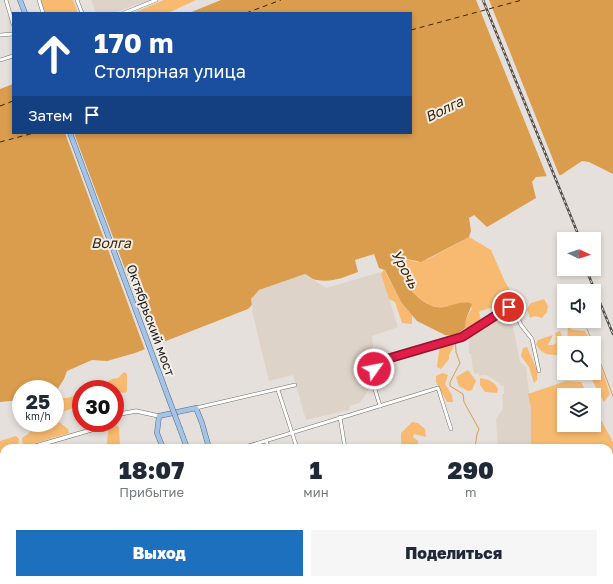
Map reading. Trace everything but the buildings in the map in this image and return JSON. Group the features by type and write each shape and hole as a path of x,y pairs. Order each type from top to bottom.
{"main road":[{"path":"20,0 25,12"},
{"name":"Октябрьский мост","path":"70,134 185,444"},
{"path":"161,444 157,433 159,416 196,408 208,444"}],"street":[{"path":"6,0 12,21"},
{"path":"39,0 43,12"},
{"path":"77,0 82,12"},
{"path":"126,12 156,0"},
{"path":"0,35 12,34"},
{"path":"0,60 12,56"},
{"path":"380,406 372,376 374,369 380,361 462,337 509,307 514,309 521,325 532,339 539,370"},
{"path":"196,408 295,385"},
{"path":"254,444 292,431 438,388 451,429"},
{"path":"278,390 296,444"},
{"path":"124,413 136,410 159,416"},
{"path":"340,417 344,444"},
{"path":"42,444 84,432"},
{"path":"266,440 268,444"}],"shaded area":[{"path":"40,0 73,0 78,12 45,12"},
{"path":"91,0 149,0 116,12 96,12"},
{"path":"164,0 196,0 170,12 135,12"},
{"path":"469,237 491,250 510,290 521,297 519,308 507,303 480,311 481,321 468,329 465,328 466,319 472,308 465,302 451,306 437,307 424,301 411,290 403,275 402,268 403,261 407,259 417,262 428,259"},
{"path":"384,269 401,302 412,315 412,324 402,323 395,302 389,299 381,274"},
{"path":"381,272 398,327 372,336 374,358 367,370 371,385 361,402 350,406 349,410 306,420 293,375 269,381 252,311 253,308 251,299 259,290 305,274 326,288"},
{"path":"544,299 548,306 547,312 542,318 535,316 530,318 527,309 531,303"},
{"path":"508,310 509,317 511,317 520,362 526,367 531,408 531,444 498,444 496,419 503,409 502,394 504,394 504,386 501,386 500,383 486,375 479,376 479,373 476,374 473,371 471,354 469,354 469,341 465,338 472,334 471,332"},
{"path":"568,328 570,328 573,330 585,331 588,336 567,336"},
{"path":"560,331 562,336 557,336 557,355 545,353 536,344 538,340 553,335 548,345 553,345 556,343 555,333"},
{"path":"453,342 454,346 449,355 449,359 441,369 437,367 439,351 443,344"},
{"path":"527,347 537,370 537,380 534,383 529,367 521,356 523,348"},
{"path":"601,368 610,394 604,402 601,396 601,388 596,388 592,380 601,380"},
{"path":"468,370 476,381 472,390 468,391 459,386 456,377"},
{"path":"124,372 127,374 127,391 125,393 124,380 110,380 118,378"},
{"path":"442,373 448,375 445,384 452,395 453,402 447,402 436,382 436,376"},
{"path":"480,378 489,380 495,384 498,389 497,393 485,392 480,385"},
{"path":"566,381 581,382 584,388 557,388 557,432 601,432 601,420 613,444 531,444 531,408 528,394"},
{"path":"72,397 72,408 64,412 64,398"},
{"path":"412,422 418,423 425,429 426,437 414,434 413,437 418,441 418,444 401,444 401,433"},
{"path":"64,426 68,429 69,433 33,444 23,444 22,438 30,432 64,432"},
{"path":"108,432 119,432 120,444 107,444"},
{"path":"16,436 19,439 18,444 0,444 0,441"}],"water":[{"name":"Волга","path":"221,0 613,0 613,174 589,162 582,161 561,175 536,177 532,182 536,198 487,227 474,215 469,218 471,231 469,237 421,262 407,259 403,261 401,268 406,282 416,296 423,301 436,307 445,307 464,302 472,304 466,319 465,328 456,336 445,335 417,321 401,302 385,270 379,268 374,254 355,260 358,272 327,281 312,279 305,274 259,290 251,299 252,305 248,309 135,353 107,361 92,360 67,371 63,380 12,380 12,401 0,402 0,89 12,84 12,134 412,134 412,12 191,12"}],"pier":[{"path":"476,0 489,0 560,177 547,177"},
{"path":"65,134 74,134 154,346 145,350"}],"waterway":[{"path":"587,329 590,336"},
{"name":"Урочь","path":"455,335 456,352 460,363 450,382 450,386 463,394 464,402 479,429 476,444"},
{"path":"601,364 613,396"}],"ferry route":[{"path":"249,12 281,0"},
{"path":"412,30 522,0"},
{"path":"0,106 12,101"},
{"path":"0,142 30,134"}],"railway":[{"path":"483,0 577,232"},
{"path":"589,276 613,334"}],"route":[{"path":"374,369 380,361 462,337 509,307"}]}
